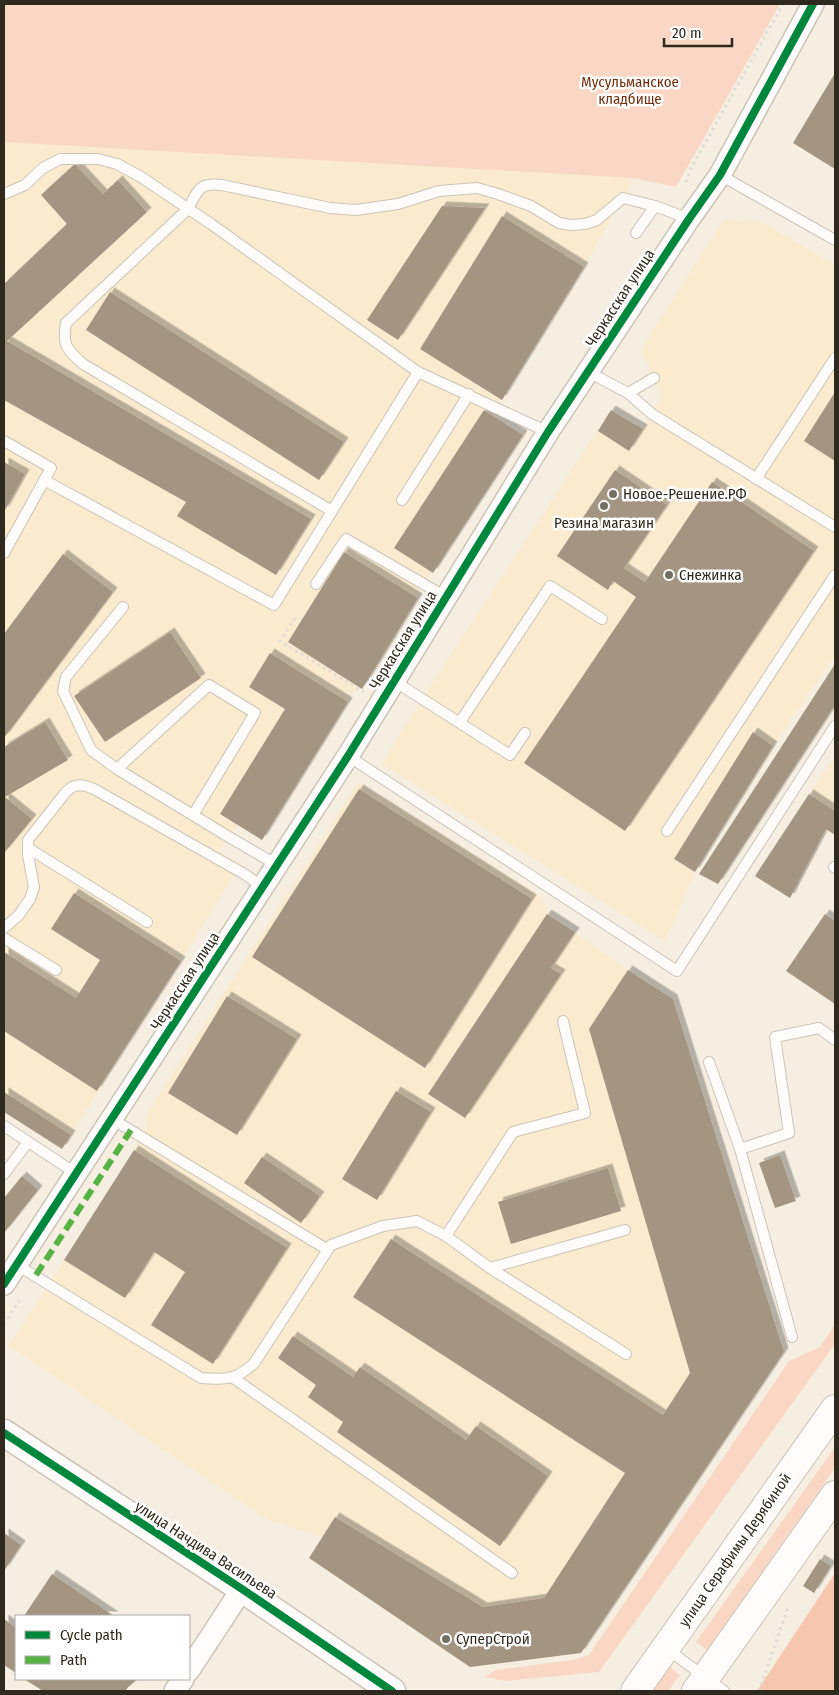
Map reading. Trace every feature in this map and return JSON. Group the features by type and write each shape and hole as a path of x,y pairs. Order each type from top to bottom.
{"main road":[{"name":"улица Серафимы Дерябиной","path":"635,1691 835,1409"},
{"path":"709,1687 835,1495"}],"street":[{"name":"Черкасская улица","path":"4,1284 348,756 548,432 588,372 683,216 720,175 814,4"},
{"name":"улица Начдива Васильева","path":"4,1433 242,1589 392,1691"},
{"path":"190,1668 242,1589"},
{"path":"175,1691 182,1680"}],"lane":[{"path":"4,193 25,185 42,168 60,159 98,159 117,164 141,177 188,208 418,372 548,432"},
{"path":"720,175 835,240"},
{"path":"332,511 83,364 68,351 63,337 66,323 188,208 197,191 202,186 210,184 330,208 356,210 398,204 439,191 477,188 531,206 559,223 585,224 597,220 623,198 655,206 683,216"},
{"path":"636,233 655,206"},
{"path":"756,479 835,358"},
{"path":"44,480 274,605 418,372"},
{"path":"588,372 628,393 652,414 835,527"},
{"path":"628,393 654,378"},
{"path":"402,500 469,394"},
{"path":"4,441 51,468 4,553"},
{"path":"316,584 346,539 446,597"},
{"path":"667,832 835,575"},
{"path":"460,722 550,586 602,619"},
{"path":"123,607 66,677 63,692 91,750 117,769 276,865"},
{"path":"394,681 510,755 525,733"},
{"path":"117,769 209,685 255,714 193,815"},
{"path":"348,756 676,971 835,726"},
{"path":"4,928 18,916 30,899 34,887 28,840 60,799 72,786 78,784 94,789 246,875 262,887"},
{"path":"28,848 147,922"},
{"path":"4,938 56,970"},
{"path":"446,1236 513,1132 586,1113 563,1021"},
{"path":"740,1149 789,1133 775,1037 819,1028 835,1040"},
{"path":"709,1062 740,1149 792,1337"},
{"path":"112,1119 328,1250"},
{"path":"4,1126 77,1174"},
{"path":"4,1174 28,1142"},
{"path":"17,1264 201,1378 224,1380 246,1372 255,1362 332,1245 383,1226 417,1221 446,1236 490,1268 626,1354"},
{"path":"490,1268 625,1230"},
{"path":"232,1377 512,1573"},
{"path":"666,1648 709,1687"}],"path":[{"path":"683,216 691,168 783,4"},
{"path":"294,618 280,641 356,688"},
{"path":"759,1691 790,1599"}],"shaded area":[{"path":"4,142 634,178 584,267 492,415 523,435 416,596 418,598 362,689 358,686 356,688 262,840 238,825 219,851 241,864 62,1149 4,1112"},
{"path":"724,220 762,222 835,265 835,656 773,746 695,872 665,941 382,764 406,724 611,410 643,429 662,397 641,349"},
{"path":"835,757 835,835 798,810"},
{"path":"359,782 542,897 548,914 673,999 784,1352 581,1653 470,1667 309,1558 322,1537 268,1520 9,1346 143,1137 147,1123 145,1117"},
{"path":"835,1573 835,1691 757,1691"}],"green space":[{"name":"Мусульманское кладбище","path":"4,4 780,4 676,187 634,178 4,142"},
{"path":"835,1324 835,1344 599,1672 505,1681 485,1677 496,1670 573,1660 589,1655 789,1361 820,1347"},
{"path":"835,1447 835,1468 707,1650 696,1642"},
{"path":"669,1666 680,1675 668,1691 651,1691"}],"building":[{"path":"835,73 835,169 793,143"},
{"path":"75,164 103,194 118,180 147,212 7,341 311,519 276,575 177,516 186,502 4,400 4,284 67,224 41,195"},
{"path":"442,206 485,208 398,340 367,320"},
{"path":"502,216 584,267 502,400 420,349"},
{"path":"110,292 344,442 319,480 86,330"},
{"path":"835,392 835,461 804,441"},
{"path":"484,410 523,435 433,573 394,548"},
{"path":"611,410 643,429 629,451 598,431"},
{"path":"4,462 25,474 4,512"},
{"path":"615,470 667,505 624,568 645,582 712,482 814,551 625,831 524,763 636,597 613,581 608,590 557,556"},
{"path":"344,552 418,598 362,689 288,642"},
{"path":"63,554 113,592 4,738 4,634"},
{"path":"170,632 201,678 105,742 74,696"},
{"path":"270,653 348,702 262,840 220,814 285,709 249,687"},
{"path":"835,664 835,705 718,884 699,874"},
{"path":"45,722 68,760 5,797 32,819 4,853 4,747"},
{"path":"753,732 773,746 695,872 674,859"},
{"path":"359,789 532,899 425,1068 252,957"},
{"path":"809,794 835,811 835,835 826,829 790,898 755,876"},
{"path":"74,893 181,961 97,1091 4,1031 4,952 76,998 100,960 51,929"},
{"path":"547,914 575,932 551,968 561,974 465,1118 428,1094"},
{"path":"825,914 835,921 835,1004 786,971"},
{"path":"628,970 673,999 784,1352 581,1653 470,1667 309,1558 335,1517 483,1607 544,1598 625,1473 353,1297 391,1239 663,1415 690,1373 589,1029"},
{"path":"227,996 297,1039 237,1135 168,1093"},
{"path":"396,1091 431,1112 377,1200 342,1179"},
{"path":"4,1092 71,1135 62,1149 4,1112"},
{"path":"134,1150 287,1248 213,1364 151,1325 185,1272 154,1252 125,1298 64,1260"},
{"path":"780,1155 796,1201 775,1208 759,1163"},
{"path":"262,1157 320,1196 301,1223 244,1183"},
{"path":"608,1168 621,1211 511,1244 498,1202"},
{"path":"22,1176 38,1190 4,1233 4,1198"},
{"path":"293,1336 353,1377 360,1367 466,1440 476,1426 548,1476 500,1546 337,1432 343,1422 308,1397 316,1385 278,1358"},
{"path":"4,1533 21,1545 4,1571"},
{"path":"820,1559 831,1566 814,1593 803,1586"},
{"path":"52,1574 113,1615 25,1615"},
{"path":"4,1619 15,1627 15,1672 4,1665"},
{"path":"26,1680 137,1680 125,1691 43,1691"}],"marked path":[{"path":"36,1275 131,1130"}],"cycle path":[{"path":"4,1284 348,756 548,432 720,175 813,4"},
{"path":"4,1433 242,1589 392,1691"}],"place":[{"name":"Новое-Решение.РФ","path":"613,494"},
{"name":"Резина магазин","path":"604,506"},
{"name":"Снежинка","path":"669,575"},
{"name":"СуперСтрой","path":"446,1639"}]}
